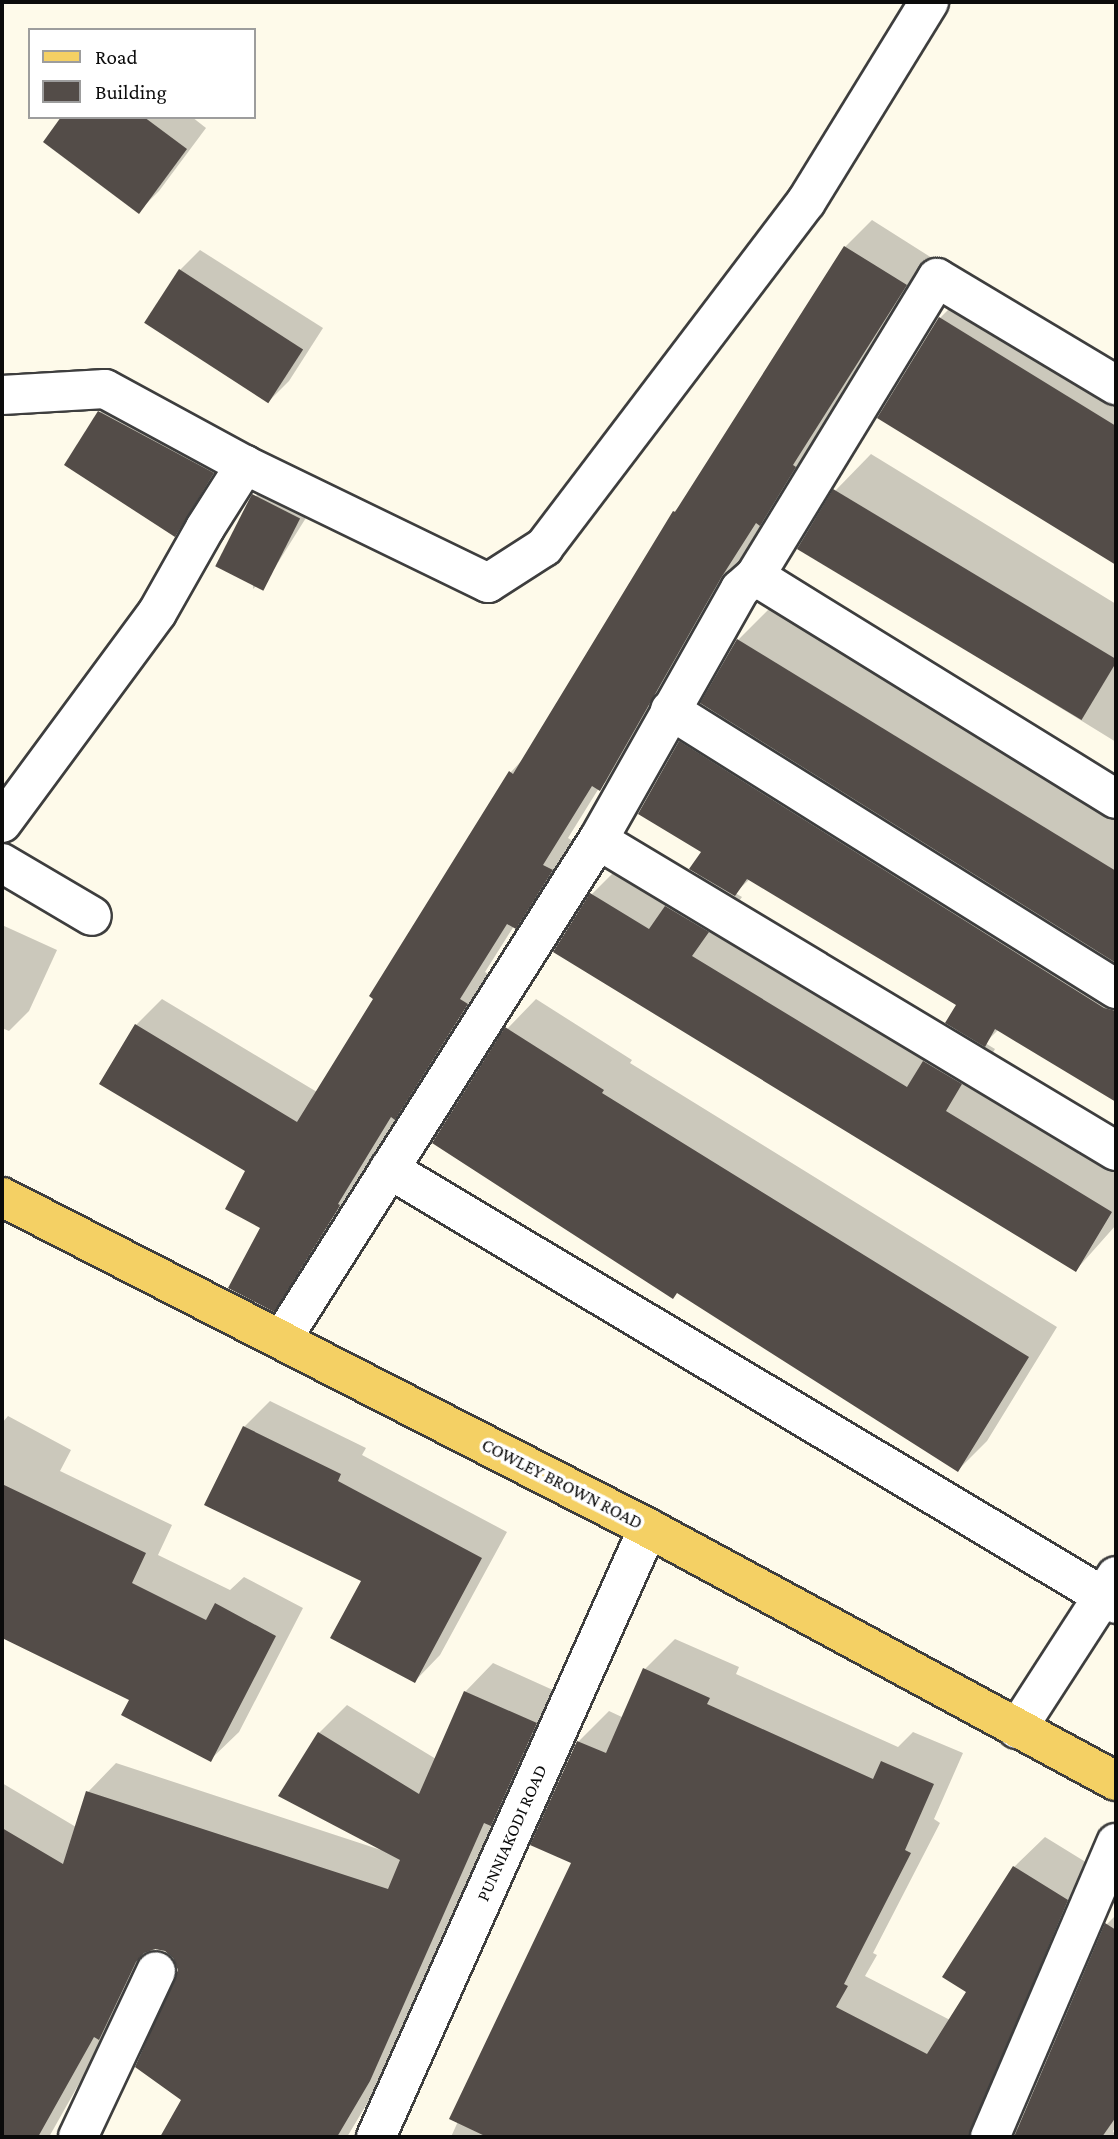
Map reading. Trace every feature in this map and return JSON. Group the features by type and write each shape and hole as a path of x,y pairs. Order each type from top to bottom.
{"main road":[{"name":"COWLEY BROWN ROAD","path":"2,1197 648,1528 1116,1781"}],"street":[{"path":"2,395 106,389 246,464 488,583 544,547 806,202 929,2"},
{"path":"282,1339 598,840 740,589 755,576 937,278 1116,385"},
{"path":"2,823 157,613 205,528 246,464"},
{"path":"755,576 1116,799"},
{"path":"670,710 1116,989"},
{"path":"598,840 1116,1151"},
{"path":"2,863 92,916"},
{"path":"389,1169 1112,1592 1017,1729"},
{"name":"PUNNIAKODI ROAD","path":"376,2137 648,1528"},
{"path":"990,2137 1116,1843"},
{"path":"78,2137 156,1971"}],"building":[{"path":"60,119 147,119 187,149 139,214 43,142"},
{"path":"844,246 907,285 793,465 796,467 760,526 756,523 721,578 600,791 592,786 543,865 553,870 516,929 507,924 460,999 468,1004 395,1120 391,1117 274,1312 228,1288 260,1228 225,1209 245,1171 99,1084 135,1024 297,1122 373,999 369,996 509,771 513,774 673,511 675,512"},
{"path":"179,269 303,350 268,403 144,323"},
{"path":"939,317 1116,426 1116,565 877,418"},
{"path":"98,411 214,473 175,537 64,465"},
{"path":"833,489 1116,659 1082,720 797,549"},
{"path":"252,494 300,519 263,591 215,566"},
{"path":"737,639 1116,871 1116,963 700,703"},
{"path":"679,741 1104,1008 1116,1011 1116,1102 995,1029 985,1047 945,1023 956,1005 747,879 735,896 689,869 701,852 638,814"},
{"path":"590,893 649,929 665,906 709,932 692,956 907,1087 923,1061 962,1084 946,1111 1112,1212 1076,1272 553,952"},
{"path":"505,1027 604,1090 602,1093 1029,1357 958,1472 677,1293 673,1299 432,1143"},
{"path":"243,1426 341,1474 338,1481 482,1558 415,1683 330,1638 361,1581 204,1505"},
{"path":"2,1484 146,1553 132,1583 206,1620 215,1603 276,1636 211,1762 121,1715 129,1700 2,1638"},
{"path":"643,1668 710,1698 707,1704 873,1779 881,1761 934,1784 905,1850 911,1853 844,1984 848,1986 836,2007 927,2054 966,1992 942,1977 1013,1866 1068,1900 969,2137 487,2137 449,2119 571,1863 530,1845 577,1741 606,1753"},
{"path":"464,1691 537,1723 491,1826 484,1823 370,2081 337,2137 160,2137 181,2100 135,2067 178,1970 173,1958 165,1951 155,1949 144,1953 136,1962 99,2040 94,2037 38,2137 2,2137 2,1828 63,1864 86,1791 388,1889 400,1860 278,1796 318,1732 419,1794"},
{"path":"1105,1923 1116,1930 1116,2117 1102,2137 1014,2137"}]}
